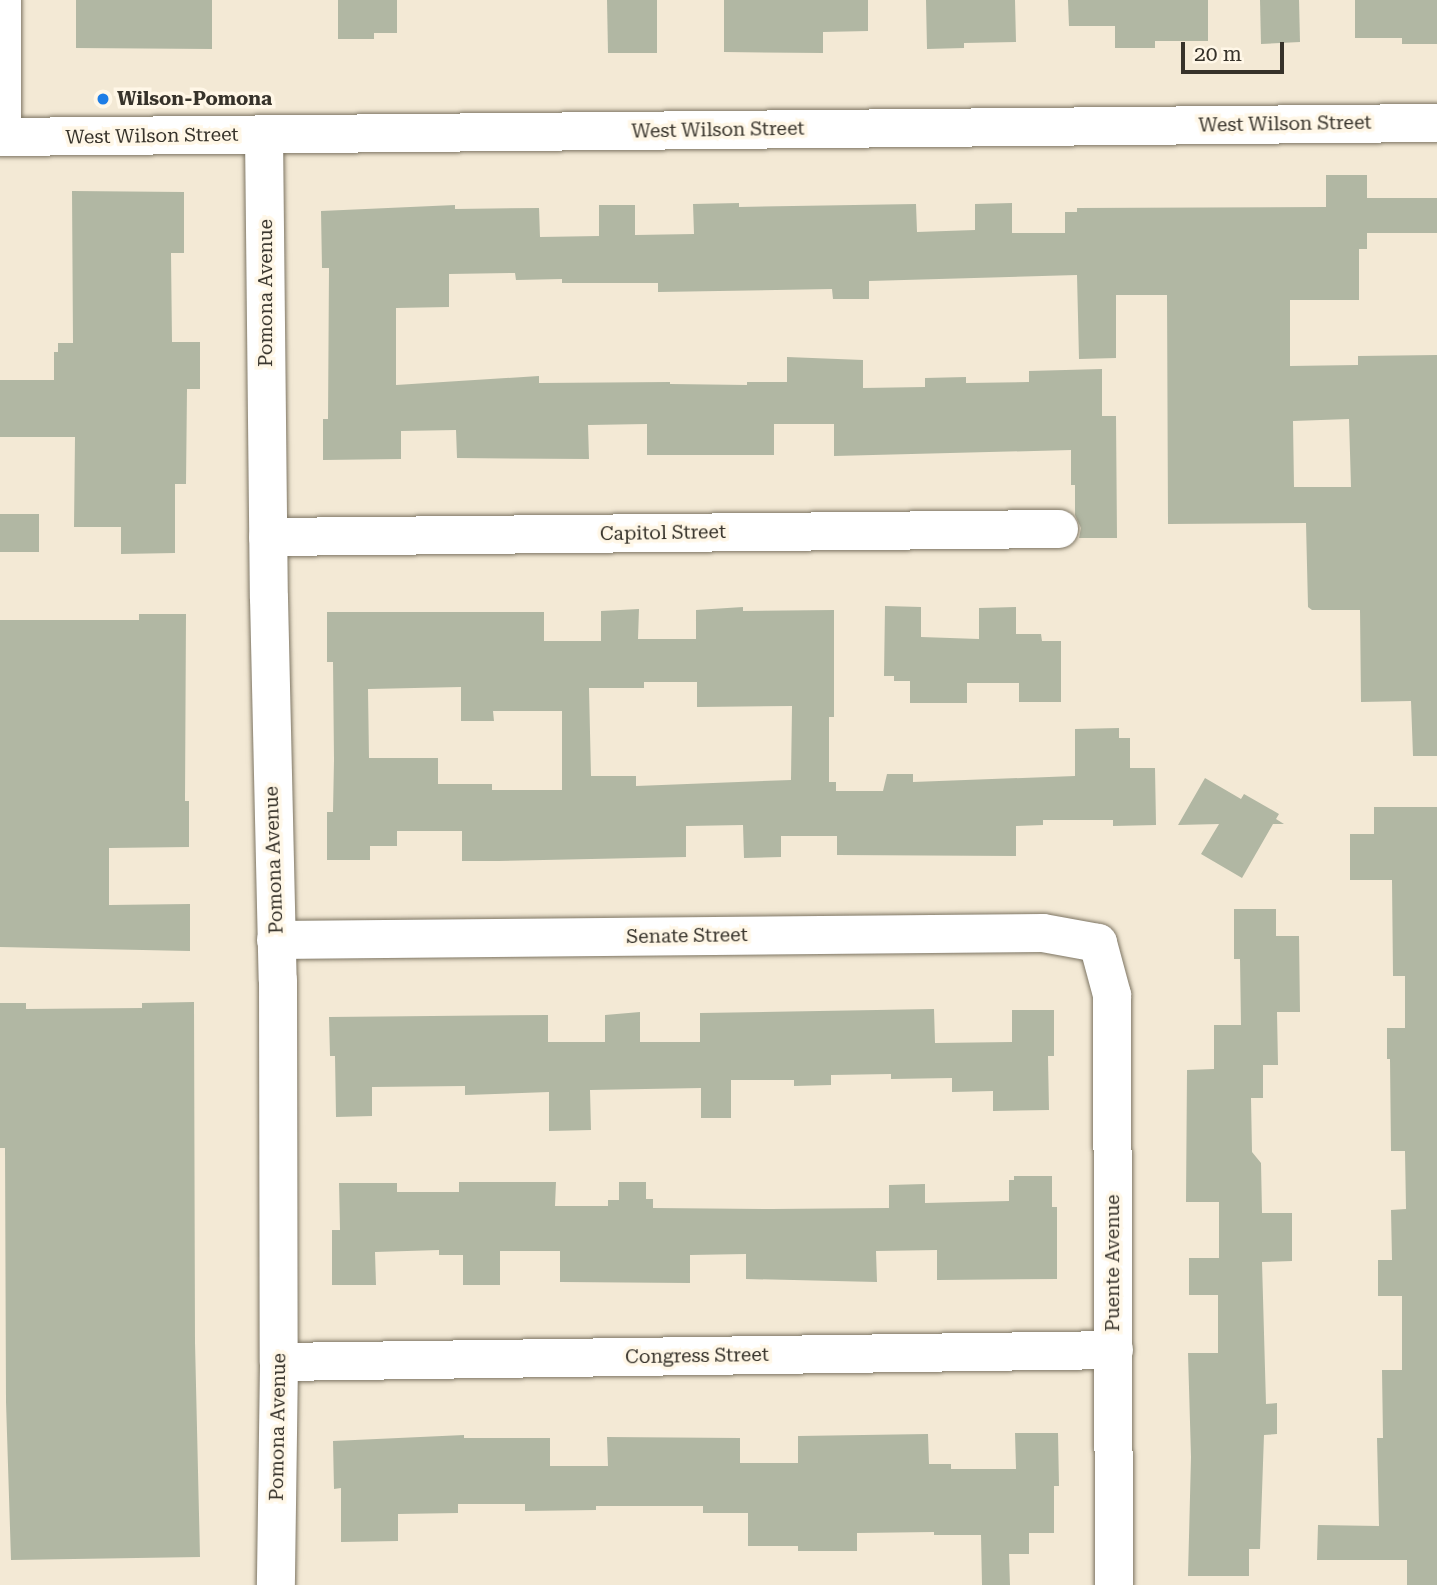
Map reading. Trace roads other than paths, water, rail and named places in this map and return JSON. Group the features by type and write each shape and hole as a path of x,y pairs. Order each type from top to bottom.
{"street":[{"path":"1,137 2,0"},
{"name":"West Wilson Street","path":"1,137 1437,123"},
{"name":"Pomona Avenue","path":"264,134 276,940 279,1362 276,1585"},
{"name":"Capitol Street","path":"268,537 1059,529"},
{"name":"Senate Street","path":"276,940 1044,933 1098,943"},
{"name":"Puente Avenue","path":"1098,943 1112,995 1114,1585"},
{"name":"Congress Street","path":"279,1362 1114,1350"}],"place":[{"name":"Wilson-Pomona","path":"103,99"}]}
